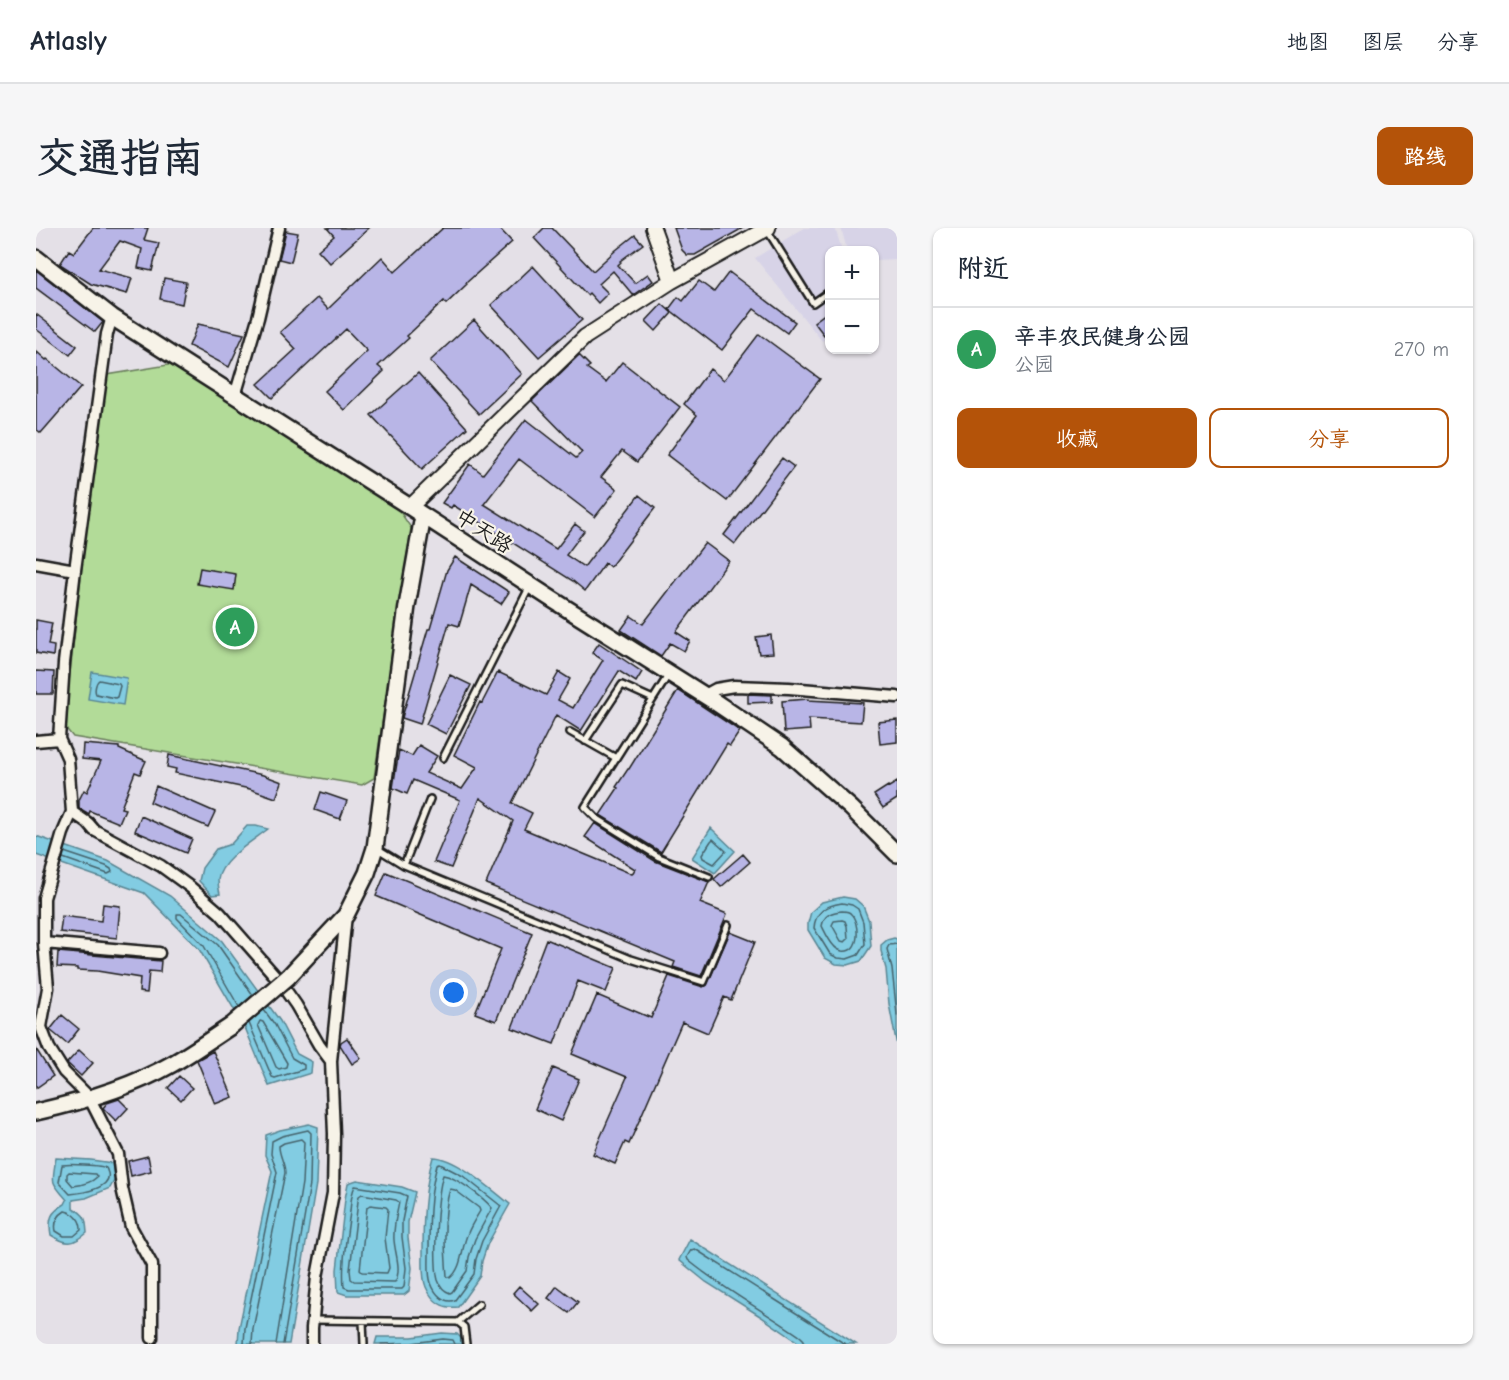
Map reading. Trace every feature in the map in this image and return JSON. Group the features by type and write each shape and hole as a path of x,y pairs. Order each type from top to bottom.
{"main road":[{"name":"中天路","path":"36,258 112,317 530,586 705,695 782,747 851,808 897,854"},
{"path":"36,1112 131,1083 171,1064 231,1026 288,976 346,915 367,873 375,848 407,606 423,516"}],"street":[{"path":"235,396 258,318 279,228"},
{"path":"653,228 672,281"},
{"path":"410,507 585,337 672,281 767,229"},
{"path":"112,317 107,334 64,663 59,739 68,759 72,812 63,833 44,898 44,944 48,988 41,1027 49,1048 64,1072 89,1097 118,1154 122,1188 131,1227 152,1265 152,1338"},
{"path":"36,563 75,570"},
{"path":"705,695 716,689 734,687 789,688 897,697"},
{"path":"36,741 59,739"},
{"path":"72,812 94,830 161,866 190,886 220,914 278,978 331,1061"},
{"path":"312,1344 317,1276 333,1193 334,1134 331,1061 346,915"},
{"path":"44,944 159,953"}],"lane":[{"path":"767,229 813,303 825,295"},
{"path":"443,758 530,586"},
{"path":"670,673 585,807 596,818 659,857 709,877"},
{"path":"585,741 622,685 653,699"},
{"path":"570,732 616,758"},
{"path":"404,865 430,799"},
{"path":"375,848 404,865 631,959 704,982 728,925"},
{"path":"458,1322 479,1304"},
{"path":"313,1320 458,1322 464,1327 466,1344"},
{"path":"363,1321 364,1344"}],"shaded area":[{"path":"804,228 835,228 841,246 825,246 825,339 822,341 755,258"},
{"path":"841,228 897,228 897,259 879,260 879,246 846,246"}],"green space":[{"path":"174,364 399,510 411,528 374,778 362,785 73,737 64,726 89,505 107,375"}],"water":[{"path":"92,672 127,678 123,705 88,699"},
{"path":"247,826 268,829 238,851 225,865 218,880 220,894 212,895 199,881 202,868 216,849 231,844"},
{"path":"711,828 735,851 715,873 692,858"},
{"path":"36,836 108,861 170,896 222,941 280,1021 297,1054 312,1062 311,1073 269,1086 246,1030 199,949 144,893 36,855"},
{"path":"843,897 855,899 863,906 869,921 871,946 861,961 848,965 836,964 825,958 808,930 811,912 822,902"},
{"path":"894,938 897,939 897,1046 889,1004 886,969 881,951 881,945"},
{"path":"309,1124 318,1127 316,1184 289,1344 238,1344 239,1328 272,1171 265,1155 266,1135"},
{"path":"433,1157 463,1168 510,1204 488,1243 480,1276 458,1307 448,1307 435,1300 428,1292 424,1279 425,1206"},
{"path":"56,1158 112,1163 115,1179 110,1188 86,1198 73,1200 73,1208 84,1218 87,1233 74,1242 61,1241 51,1235 52,1216 67,1200 54,1181"},
{"path":"357,1180 402,1187 415,1192 408,1222 412,1268 409,1291 404,1295 347,1295 338,1292 337,1270 345,1199 348,1183"},
{"path":"690,1239 856,1344 801,1344 706,1282 679,1260"},
{"path":"442,1333 457,1334 461,1338 461,1344 375,1344 377,1337 412,1337"}],"building":[{"path":"93,228 148,228 144,240 159,243 152,271 138,268 142,249 120,241 99,269 132,278 127,294 91,284 60,264 69,250 74,253"},
{"path":"327,228 369,228 330,263 318,250 334,236"},
{"path":"443,228 499,228 512,242 446,304 444,301 407,336 409,338 378,366 384,371 344,410 325,391 367,351 346,329 272,398 258,384 296,349 280,332 317,298 328,309 382,257 395,272"},
{"path":"544,228 552,228 593,271 635,235 643,244 618,265 635,283 648,274 653,281 633,295 613,271 599,284 608,293 598,303 589,293 587,295 534,238"},
{"path":"674,228 743,228 695,255 687,255 682,250"},
{"path":"286,231 298,233 291,262 279,259"},
{"path":"533,266 582,320 539,357 491,305"},
{"path":"36,270 103,322 95,332 36,288"},
{"path":"729,272 795,322 787,333 754,309 722,350 669,309 678,297 683,301 699,281 714,292"},
{"path":"164,278 186,282 182,304 160,299"},
{"path":"662,304 672,313 656,331 646,321"},
{"path":"36,314 77,346 70,355 36,329"},
{"path":"825,314 825,334 824,335 814,322"},
{"path":"474,320 522,374 479,414 430,361"},
{"path":"198,324 244,334 229,367 189,346"},
{"path":"759,334 820,379 727,501 667,455 697,415 684,404 710,369 724,380"},
{"path":"36,351 81,387 41,433 36,429"},
{"path":"579,355 590,366 587,368 606,382 622,362 680,407 637,462 622,451 601,477 617,489 595,517 519,459 484,504 556,549 575,524 584,531 566,555 584,567 639,495 655,508 610,567 605,563 585,591 573,581 453,505 451,508 442,503 470,464 483,474 526,419 576,458 582,452 532,401"},
{"path":"418,373 467,428 422,469 371,415"},
{"path":"782,458 794,467 735,544 724,535"},
{"path":"705,543 729,561 676,632 690,641 684,651 670,643 661,656 621,630 631,616 643,624"},
{"path":"455,557 509,592 501,604 471,585 459,626 449,623 420,724 402,718 447,570"},
{"path":"200,568 236,574 234,590 197,584"},
{"path":"36,620 52,623 48,645 54,646 53,656 36,653"},
{"path":"771,635 773,653 759,654 756,637"},
{"path":"599,643 642,672 636,682 619,671 581,731 556,715 512,803 532,813 524,829 632,874 635,869 585,837 595,823 655,861 709,882 700,903 727,914 701,976 673,967 675,962 486,884 513,821 480,798 451,868 434,862 460,800 413,780 407,794 393,788 399,750 412,756 419,745 437,756 426,773 462,789 477,767 454,755 480,702 482,703 498,672 546,695 559,672 570,679 558,700 573,708 603,660 592,653"},
{"path":"36,671 54,672 53,694 36,694"},
{"path":"450,675 471,685 446,734 426,724"},
{"path":"678,690 740,731 730,746 727,744 661,852 600,815"},
{"path":"748,694 772,695 772,702 748,703"},
{"path":"808,699 863,703 861,722 809,719 810,730 784,732 782,701"},
{"path":"897,720 897,742 880,744 878,722"},
{"path":"83,744 119,747 146,761 140,774 135,772 121,808 125,809 119,823 90,811 89,814 79,808 79,800 84,790 87,792 101,761 82,759"},
{"path":"169,755 263,775 282,782 276,798 250,789 175,773 176,769 167,767"},
{"path":"897,782 897,799 883,808 874,795"},
{"path":"156,786 215,812 208,827 150,802"},
{"path":"321,792 347,801 340,819 315,810"},
{"path":"141,816 192,839 186,853 135,831"},
{"path":"743,854 750,862 721,887 714,879"},
{"path":"386,872 532,933 496,1021 475,1013 501,949 376,896"},
{"path":"103,904 120,906 117,938 60,932 62,916 101,921"},
{"path":"730,932 755,942 731,1000 724,997 708,1033 682,1022 629,1144 625,1142 615,1164 593,1154 627,1077 572,1054 597,995 651,1018 669,976 703,987 707,985"},
{"path":"546,939 616,968 606,992 578,981 554,1044 512,1028"},
{"path":"58,952 161,961 160,972 149,971 147,993 139,992 140,978 57,967"},
{"path":"62,1015 79,1029 67,1044 50,1030"},
{"path":"347,1038 361,1058 352,1064 340,1045"},
{"path":"36,1049 53,1076 36,1088"},
{"path":"79,1050 93,1063 81,1076 67,1063"},
{"path":"213,1051 233,1097 215,1104 197,1060"},
{"path":"553,1068 579,1079 561,1121 535,1109"},
{"path":"179,1076 192,1088 181,1100 168,1088"},
{"path":"119,1099 128,1108 116,1121 103,1108 107,1103"},
{"path":"148,1156 151,1171 131,1176 128,1161"},
{"path":"519,1286 539,1304 532,1311 513,1293"},
{"path":"557,1286 578,1302 569,1313 548,1298"}],"place":[{"name":"辛丰农民健身公园","path":"235,627"}]}
